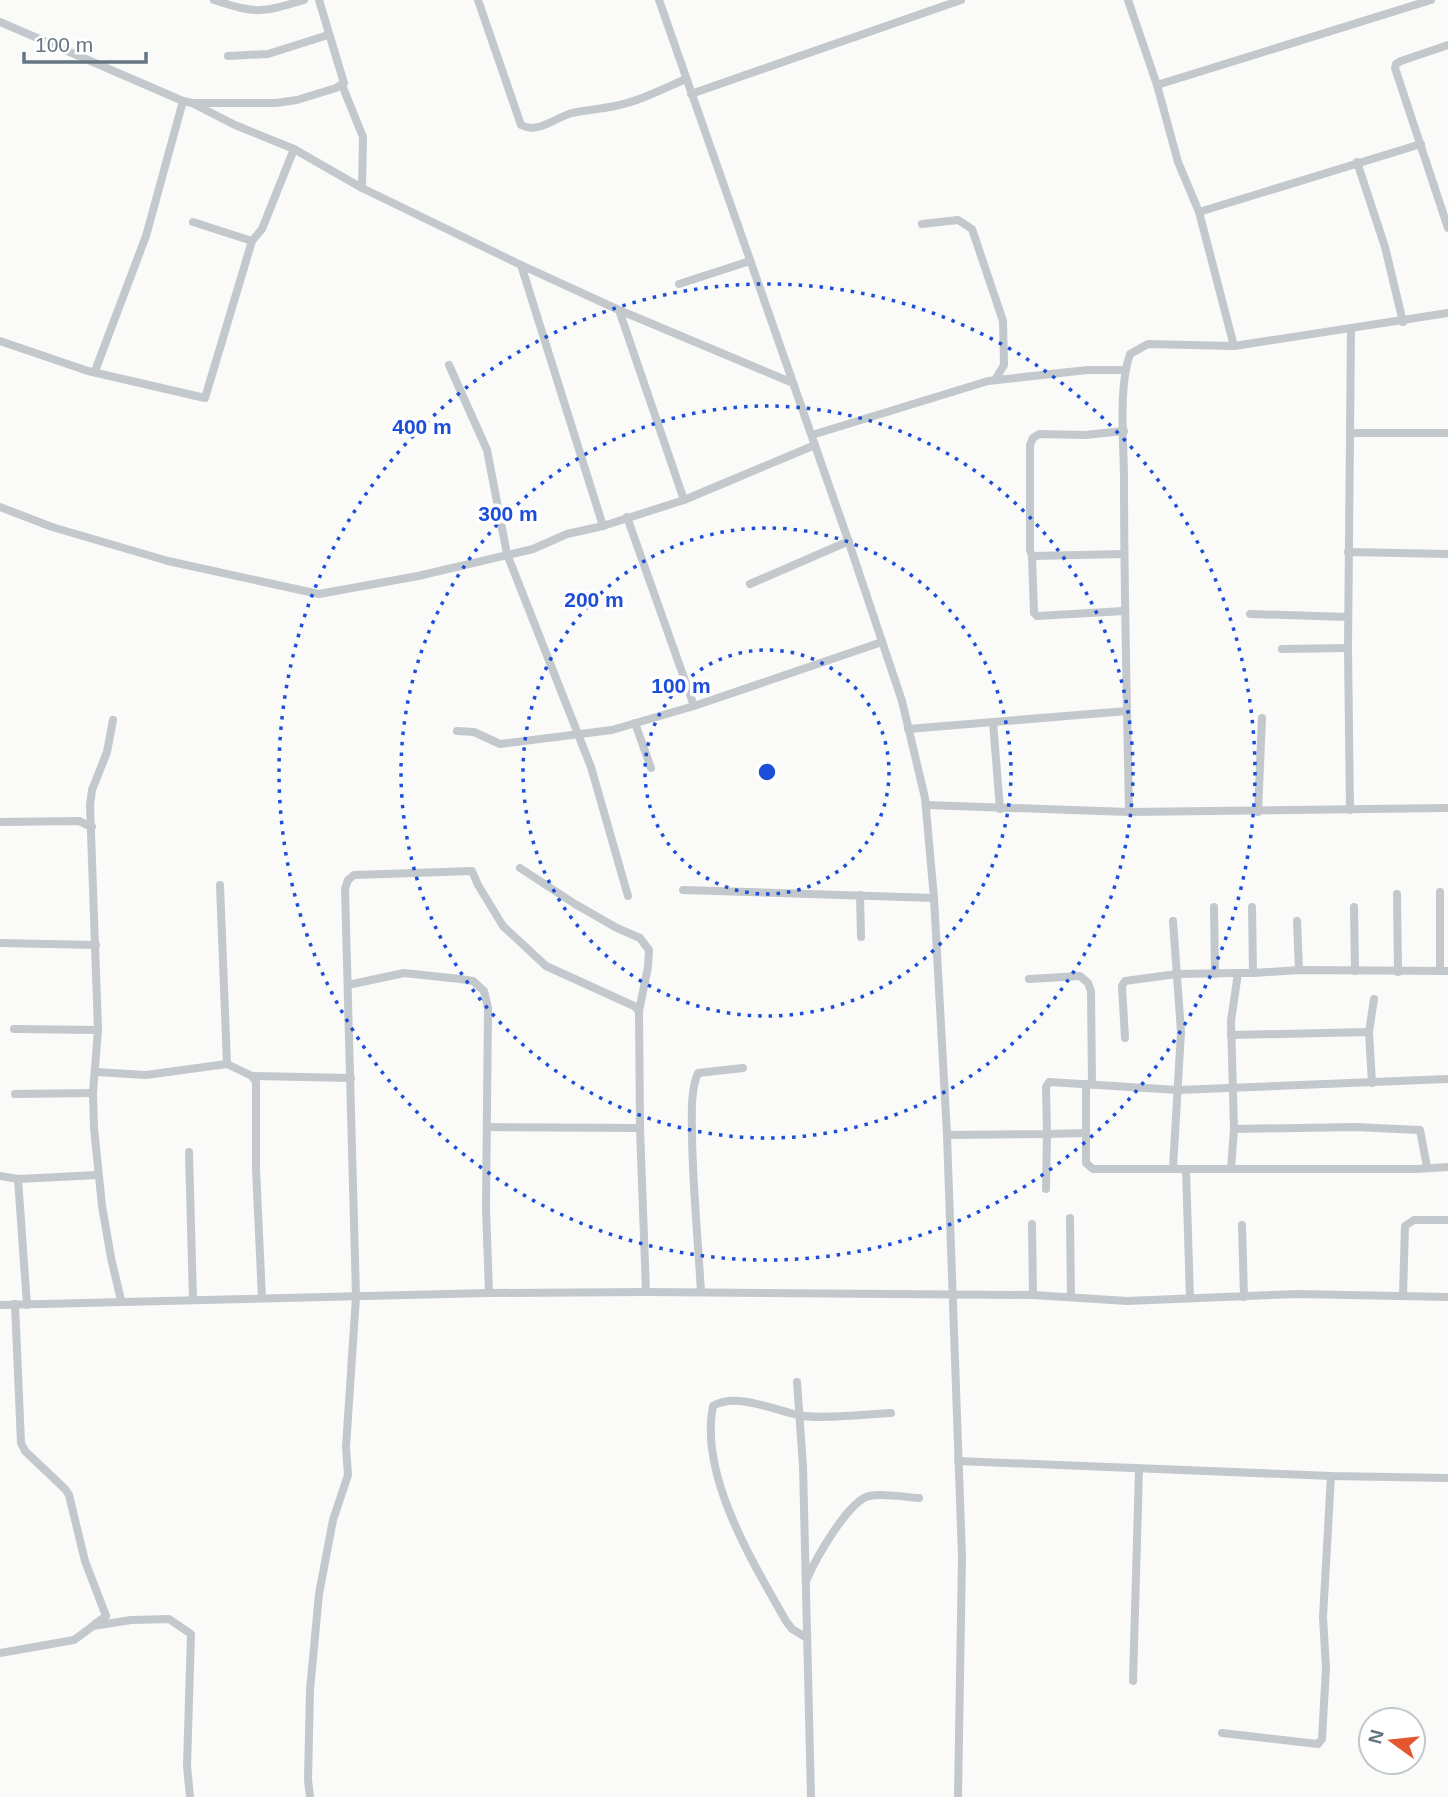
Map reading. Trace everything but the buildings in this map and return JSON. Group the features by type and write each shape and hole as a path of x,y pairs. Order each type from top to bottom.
{"street":[{"path":"214,0 255,11 304,0"},
{"path":"319,0 344,82 342,85 363,137 362,188"},
{"path":"478,0 521,125 528,128 539,128 570,113 628,102 686,79"},
{"path":"659,0 849,541 908,729 926,805 947,1135 962,1557 958,1797"},
{"path":"691,94 961,0"},
{"path":"1128,0 1157,85 1178,162 1199,212 1234,346"},
{"path":"1157,85 1431,0"},
{"path":"0,22 294,149 362,188 521,265 793,383"},
{"path":"228,56 268,54 328,35"},
{"path":"1448,45 1395,64 1448,228"},
{"path":"188,102 276,103 297,100 342,85"},
{"path":"95,371 146,236 188,102"},
{"path":"1199,212 1357,162 1421,145"},
{"path":"0,341 88,371 205,398 252,241 262,229 294,149"},
{"path":"1357,162 1385,247 1404,322"},
{"path":"922,224 958,219 972,229 1003,321 1004,365 995,380"},
{"path":"193,222 252,241"},
{"path":"679,284 750,261"},
{"path":"521,265 603,526"},
{"path":"620,310 684,500"},
{"path":"1129,812 1124,611 1124,370 1130,354 1148,344 1234,346 1404,322 1448,313"},
{"path":"1350,810 1348,552 1351,329"},
{"path":"449,365 487,450 507,554 578,735 615,845 628,896"},
{"path":"812,435 995,380 1087,370 1124,370"},
{"path":"1124,431 1085,435 1039,434 1033,438 1030,445 1030,550 1034,613 1037,616 1124,611"},
{"path":"1350,433 1448,433"},
{"path":"0,507 52,527 168,561 319,594 418,576 533,549 567,534 603,526 684,500 815,445"},
{"path":"627,517 694,706"},
{"path":"750,584 849,541"},
{"path":"1348,552 1448,554"},
{"path":"1032,556 1124,554"},
{"path":"1250,614 1348,617"},
{"path":"457,731 474,732 500,744 612,730 694,706 882,642"},
{"path":"1282,649 1348,648"},
{"path":"908,729 1127,711"},
{"path":"1258,812 1262,718"},
{"path":"113,720 107,752 92,790 90,805 97,1030 93,1093 98,1175 111,1258 121,1300"},
{"path":"993,722 1000,809"},
{"path":"635,723 650,768"},
{"path":"926,805 1129,812 1448,808"},
{"path":"0,822 79,821 92,827"},
{"path":"520,868 617,929 640,938 649,950 639,1011 646,1292"},
{"path":"310,1797 308,1759 312,1662 323,1569 333,1520 348,1475 346,1447 356,1297 345,889 350,877 472,871 478,886 503,926 546,966 634,1006 639,1011"},
{"path":"220,885 227,1064"},
{"path":"683,890 934,898"},
{"path":"1125,1038 1122,986 1125,981 1177,974 1298,970 1444,971 1440,892"},
{"path":"1396,894 1398,972"},
{"path":"860,895 861,937"},
{"path":"1214,906 1215,974"},
{"path":"1252,907 1253,972"},
{"path":"1354,907 1354,971"},
{"path":"1173,921 1181,1032 1173,1168"},
{"path":"1297,921 1298,970"},
{"path":"0,943 96,945"},
{"path":"1231,1169 1234,1087 1231,1035 1238,972"},
{"path":"348,985 404,973 473,981 484,991 488,1008 486,1209 489,1293"},
{"path":"1029,979 1080,976 1088,983 1091,991 1085,1133 1086,1163 1090,1168 1448,1167"},
{"path":"1372,1083 1369,1032 1374,999"},
{"path":"14,1030 97,1030"},
{"path":"1231,1035 1369,1032"},
{"path":"96,1072 146,1074 227,1064 253,1076 351,1078"},
{"path":"701,1292 692,1163 695,1080 698,1073 706,1070 743,1069"},
{"path":"253,1076 256,1082 256,1169 262,1297"},
{"path":"1046,1189 1049,1082 1178,1090 1448,1079"},
{"path":"15,1094 93,1093"},
{"path":"487,1127 640,1128"},
{"path":"1234,1129 1353,1127 1420,1130 1427,1167"},
{"path":"947,1135 1085,1133"},
{"path":"189,1152 193,1300"},
{"path":"1186,1169 1191,1298"},
{"path":"0,1176 18,1180 98,1175"},
{"path":"18,1180 27,1305"},
{"path":"1070,1218 1070,1297"},
{"path":"1403,1295 1405,1226 1414,1220 1448,1220"},
{"path":"1032,1224 1032,1295"},
{"path":"1242,1225 1244,1297"},
{"path":"0,1304 262,1297 646,1292 1032,1295 1127,1301 1297,1294 1448,1297"},
{"path":"0,1653 74,1640 106,1616 85,1561 69,1495 25,1451 21,1443 15,1304"},
{"path":"797,1382 801,1416 811,1797"},
{"path":"807,1638 792,1629 786,1621 749,1555 727,1502 712,1448 713,1406 727,1402 754,1403 801,1416 891,1413"},
{"path":"958,1461 1448,1478"},
{"path":"1133,1681 1139,1469"},
{"path":"1222,1733 1318,1744 1322,1739 1326,1668 1323,1617 1331,1476"},
{"path":"805,1582 819,1552 859,1500 876,1496 919,1498"},
{"path":"93,1626 158,1618 169,1619 191,1634 187,1766 190,1797"}]}
